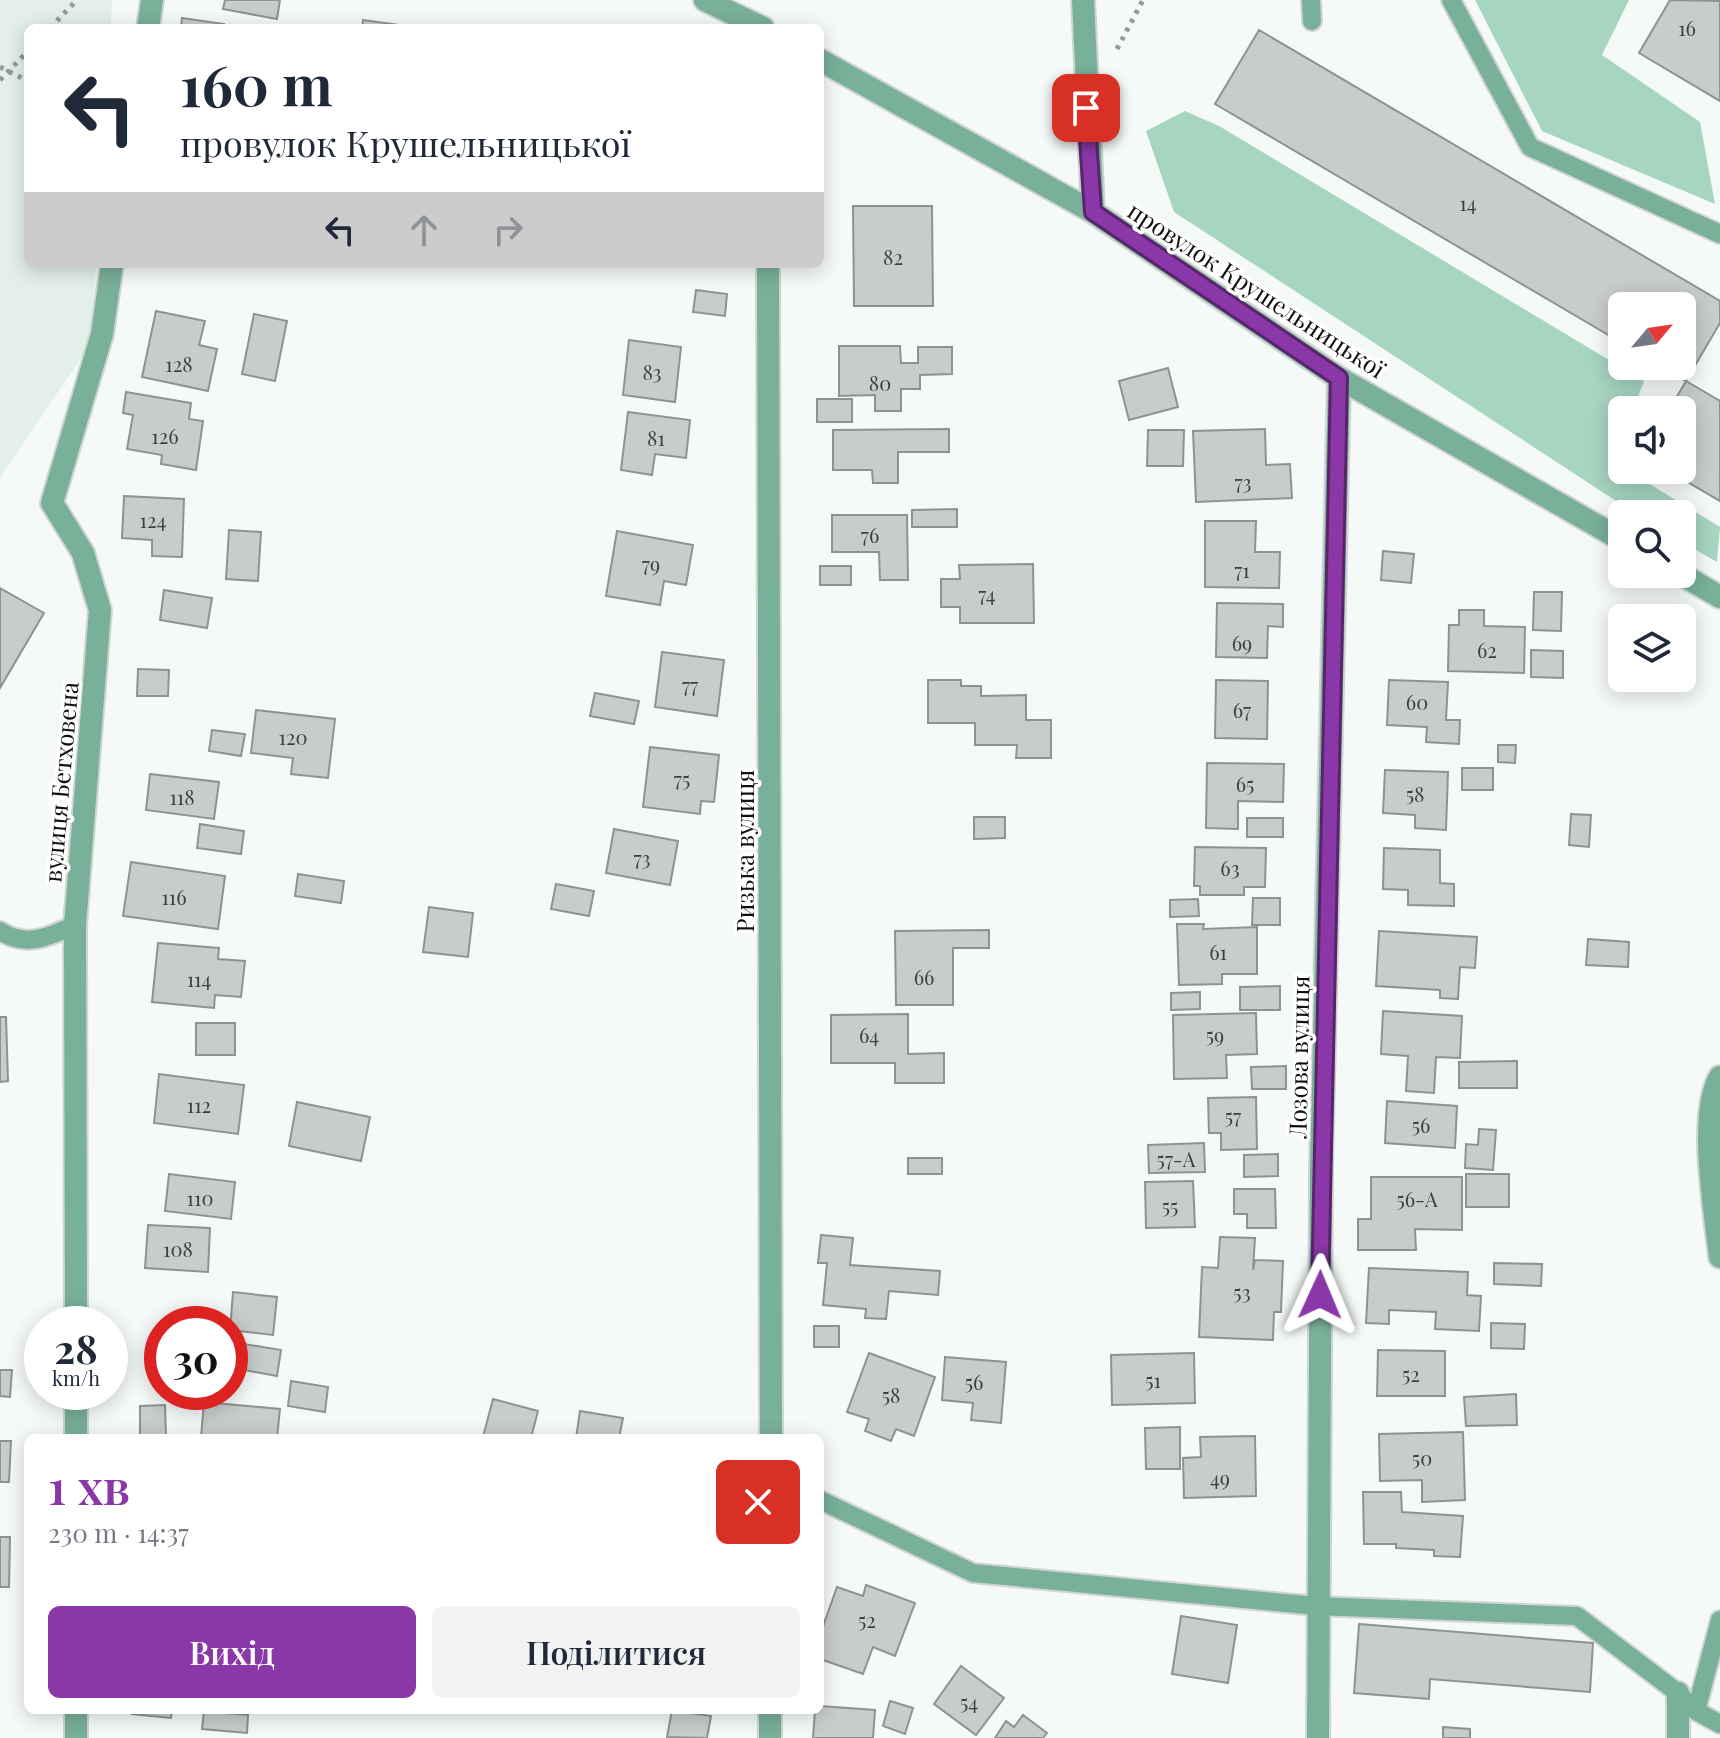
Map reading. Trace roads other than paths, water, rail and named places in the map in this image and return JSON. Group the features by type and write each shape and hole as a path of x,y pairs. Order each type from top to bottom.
{"street":[{"path":"149,24 152,0"},
{"path":"705,0 755,24"},
{"path":"1083,0 1093,212"},
{"name":"провулок Крушельницької","path":"824,62 1093,212 1339,378 1608,532"},
{"name":"вулиця Бетховена","path":"76,1306 75,925 100,610 83,553 52,503 102,334 111,268"},
{"name":"Ризька вулиця","path":"768,268 771,1434"},
{"name":"Лозова вулиця","path":"1318,1738 1316,1606 1321,1154 1339,378"},
{"path":"1696,583 1720,597"},
{"path":"1720,1077 1714,1087 1709,1155 1720,1257"},
{"path":"76,1410 76,1434"},
{"path":"1678,1693 1678,1738"},
{"path":"76,1714 76,1738"},
{"path":"770,1714 770,1738"}],"lane":[{"path":"1311,0 1312,21"},
{"path":"1451,0 1530,147 1720,234"},
{"path":"0,931 15,941 41,940 75,925"},
{"path":"824,1502 973,1573 1316,1606 1577,1616 1678,1693 1696,1711 1720,1724"},
{"path":"1696,1711 1720,1620"}]}
